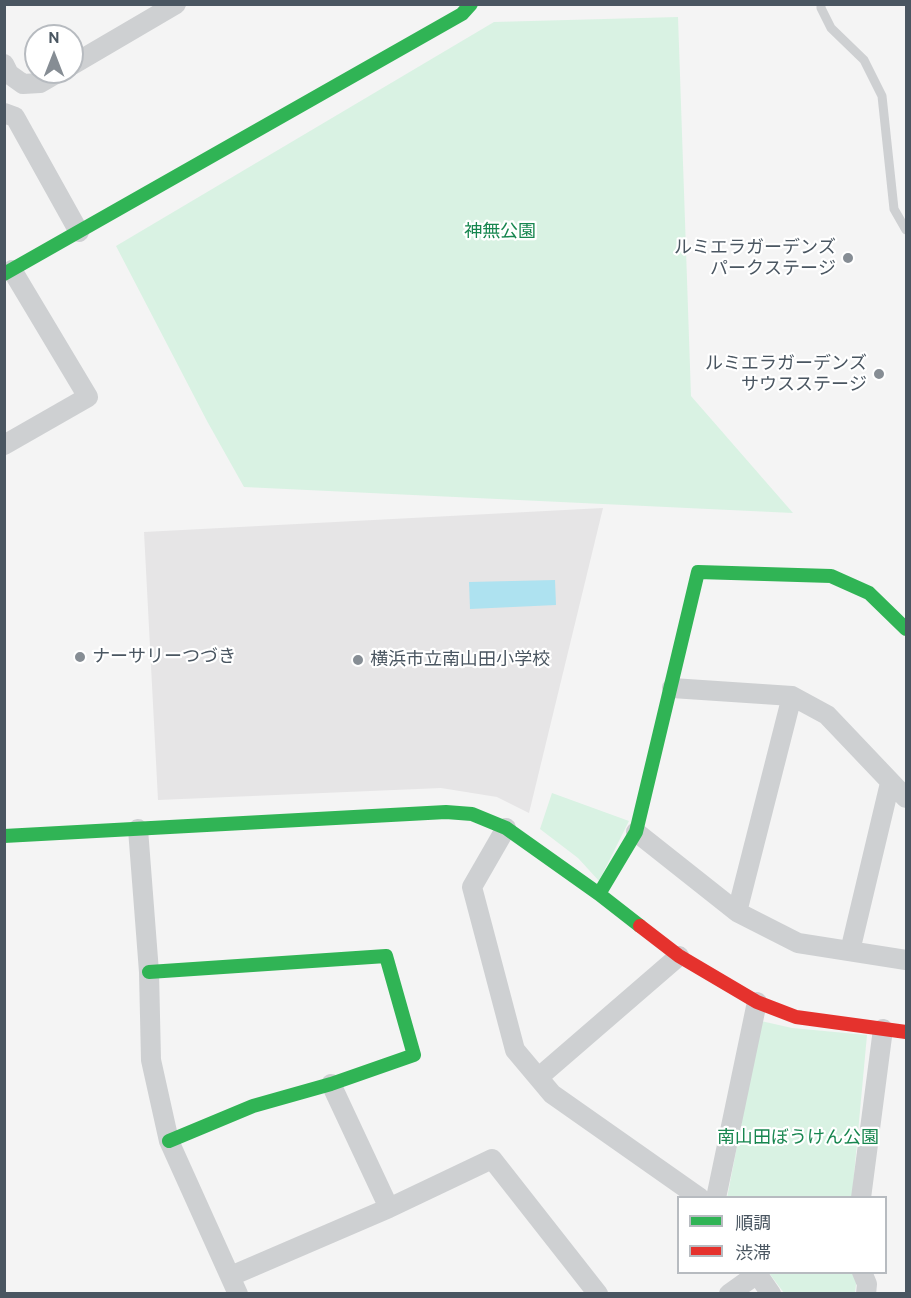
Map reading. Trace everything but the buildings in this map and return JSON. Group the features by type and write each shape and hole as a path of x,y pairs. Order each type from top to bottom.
{"street":[{"path":"84,57 176,4"},
{"path":"4,445 88,398 8,272 462,14 471,4"},
{"path":"4,64 9,74 24,84"},
{"path":"4,113 15,117 79,232"},
{"path":"599,894 636,832 698,572 831,576 869,593 906,629"},
{"path":"672,688 792,696 827,715 906,798"},
{"path":"737,912 792,696"},
{"path":"850,951 890,783"},
{"path":"4,836 446,812 472,814 506,828 599,894 679,956 757,1002 796,1017 906,1032"},
{"path":"506,828 472,887 516,1050 552,1094 699,1196"},
{"path":"138,829 149,972 151,1060 169,1141 235,1285 492,1159 598,1293"},
{"path":"636,832 737,912 798,943 906,960"},
{"path":"149,972 386,956 414,1055 331,1084 253,1106 169,1141"},
{"path":"539,1077 679,956"},
{"path":"716,1196 757,1002"},
{"path":"861,1196 883,1029"},
{"path":"331,1084 389,1208"},
{"path":"729,1293 755,1274"},
{"path":"757,1274 771,1293"},
{"path":"863,1274 867,1284 866,1293"}],"lane":[{"path":"821,4 820,8 831,28 864,60 882,96 894,209 906,230"}],"shaded area":[{"name":"横浜市立南山田小学校","path":"603,508 529,813 497,797 441,788 158,800 144,532"}],"green space":[{"name":"神無公園","path":"678,17 691,396 793,513 244,487 116,246 494,22"},
{"path":"552,793 629,821 599,881 578,858 540,829"},
{"name":"南山田ぼうけん公園","path":"761,1021 792,1028 867,1035 852,1196 727,1196"},
{"path":"770,1274 855,1274 857,1277 855,1293 784,1293"}],"water":[{"path":"555,580 556,605 470,609 469,582"}],"traffic: fast":[{"path":"4,274 462,14 471,4"},
{"path":"599,894 636,832 698,572 831,576 869,593 906,629"},
{"path":"4,836 446,812 472,814 506,828 640,926"},
{"path":"149,972 386,956 414,1055 331,1084 253,1106 169,1141"}],"traffic: jam":[{"path":"640,926 679,956 757,1002 796,1017 906,1032"}],"place":[{"name":"ルミエラガーデンズ パークステージ","path":"848,258"},
{"name":"ルミエラガーデンズ サウスステージ","path":"879,374"},
{"name":"ナーサリーつづき","path":"80,657"},
{"name":"横浜市立南山田小学校","path":"358,660"}]}
